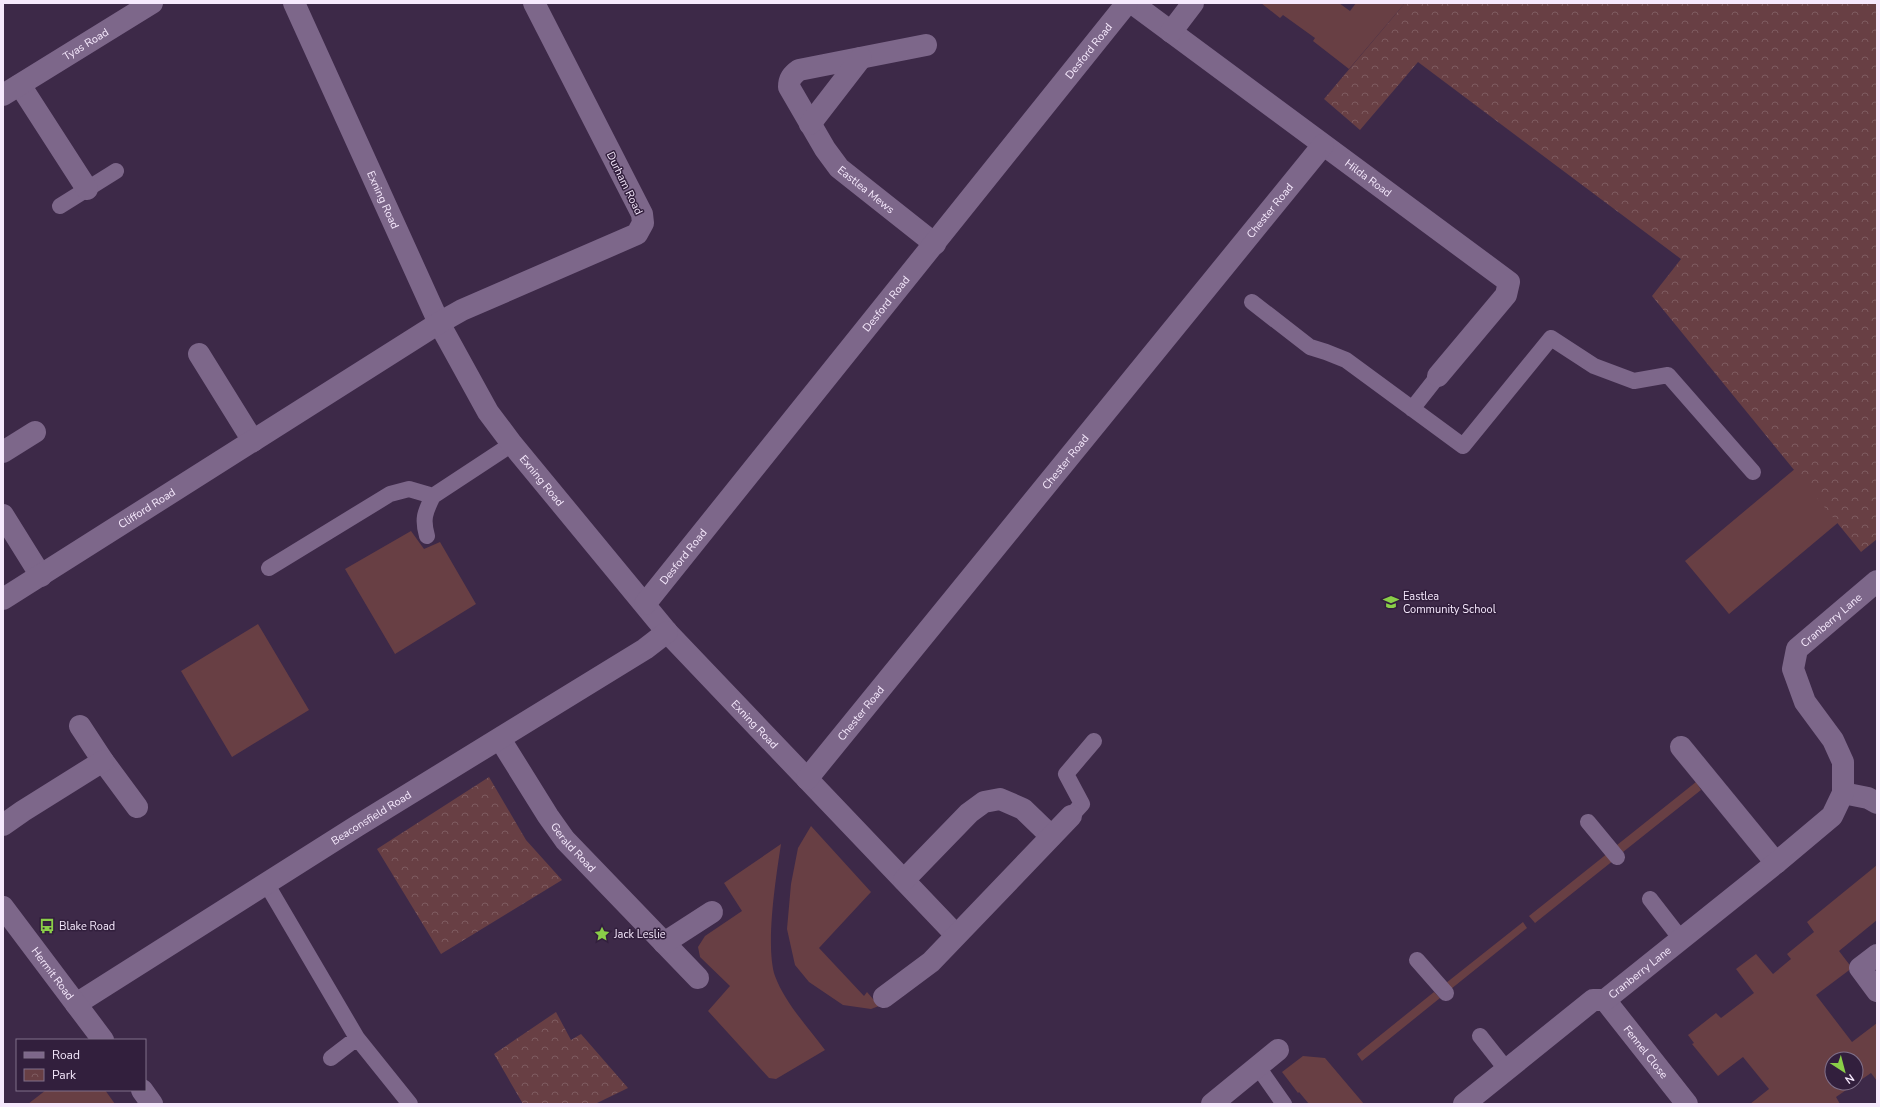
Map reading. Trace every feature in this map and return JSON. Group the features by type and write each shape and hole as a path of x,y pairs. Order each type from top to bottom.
{"street":[{"name":"Tyas Road","path":"87,189 11,90 152,3"},
{"name":"Exning Road","path":"294,3 439,323 488,412 512,444 667,632 956,935"},
{"name":"Durham Road","path":"439,323 462,310 637,234 643,223 642,214 534,3"},
{"name":"Desford Road","path":"645,604 1127,3"},
{"name":"Hilda Road","path":"1132,3 1509,282 1506,295 1438,376"},
{"path":"1171,32 1193,3"},
{"name":"Eastlea Mews","path":"926,45 806,68 793,74 789,81 789,87 810,124 839,168 935,244"},
{"path":"810,124 861,58"},
{"name":"Chester Road","path":"807,779 1323,145"},
{"name":"Clifford Road","path":"3,600 439,323"},
{"path":"199,354 253,441"},
{"path":"3,452 36,432"},
{"path":"3,515 41,576"},
{"name":"Cranberry Lane","path":"1464,1104 1594,1000 1605,1000 1776,863 1832,816 1843,793 1843,762 1833,740 1805,702 1793,669 1797,648 1877,581"},
{"name":"Beaconsfield Road","path":"76,1004 266,883 645,649 667,632"},
{"path":"80,726 103,761 137,807"},
{"name":"Gerald Road","path":"500,739 548,816 565,840 698,978"},
{"path":"1682,747 1776,863"},
{"path":"3,825 103,761"},
{"path":"1843,793 1868,798 1877,803"},
{"path":"904,880 969,813 984,802 1000,799 1023,809 1051,836"},
{"path":"884,997 931,962 1071,816"},
{"name":"Hermit Road","path":"3,907 102,1039"},
{"path":"664,943 712,912"},
{"path":"1877,955 1860,968 1877,991"},
{"name":"Fennel Close","path":"1605,1000 1687,1104"},
{"path":"1212,1104 1278,1050"},
{"path":"143,1091 152,1104"}],"lane":[{"path":"60,206 116,171"},
{"path":"1252,302 1310,347 1346,360 1463,446 1551,338 1594,366 1634,381 1668,375 1753,472"},
{"path":"1412,409 1438,376"},
{"path":"427,536 423,523 426,510 433,496 512,444"},
{"path":"269,568 390,494 410,489 433,496"},
{"path":"1071,816 1082,804 1066,774 1094,740"},
{"path":"1588,822 1617,857"},
{"path":"266,883 357,1038 410,1104"},
{"path":"1650,899 1681,939"},
{"path":"1416,960 1446,994"},
{"path":"1480,1036 1506,1069"},
{"path":"331,1058 357,1038"},
{"path":"1258,1067 1284,1104"}],"green space":[{"path":"1261,3 1339,3 1350,11 1356,3 1405,3 1349,69 1313,41 1315,38 1283,15 1280,18"},
{"path":"1405,3 1877,3 1877,539 1861,552 1652,296 1681,259 1418,62 1360,130 1324,99"},
{"path":"1796,468 1840,521 1729,614 1685,561"},
{"path":"411,531 424,549 440,542 476,604 395,654 345,569"},
{"path":"258,624 309,710 232,757 181,671"},
{"path":"489,777 526,840 562,880 441,954 377,849"},
{"path":"1696,782 1701,790 1623,852 1617,845"},
{"path":"811,826 871,892 819,948 864,996 867,992 879,1006 871,1009 843,1005 809,982 795,965 787,929 791,884 798,848"},
{"path":"781,844 772,911 772,963 775,976 785,996 825,1050 776,1079 769,1078 708,1011 730,986 700,957 698,947 705,936 742,911 724,883"},
{"path":"1608,853 1614,860 1535,923 1529,916"},
{"path":"1877,865 1877,920 1839,951 1852,968 1816,995 1852,1042 1877,1023 1877,1081 1871,1073 1864,1078 1864,1051 1824,1051 1824,1091 1845,1091 1836,1097 1840,1104 1750,1104 1769,1089 1743,1057 1718,1076 1692,1044 1694,1043 1688,1035 1716,1013 1721,1018 1754,993 1736,969 1756,954 1773,974 1791,959 1787,954 1814,932 1807,922"},
{"path":"1523,922 1527,928 1451,989 1446,983"},
{"path":"1434,992 1440,998 1362,1061 1357,1054"},
{"path":"556,1012 571,1040 581,1034 628,1088 595,1104 523,1104 494,1054"},
{"path":"1303,1056 1325,1058 1364,1104 1309,1104 1299,1092 1298,1093 1282,1072"},
{"path":"45,1091 106,1091 115,1104 28,1104"}],"place":[{"name":"Eastlea Community School","path":"1391,602"},
{"name":"Blake Road","path":"47,926"},
{"name":"Jack Leslie","path":"602,934"}]}
